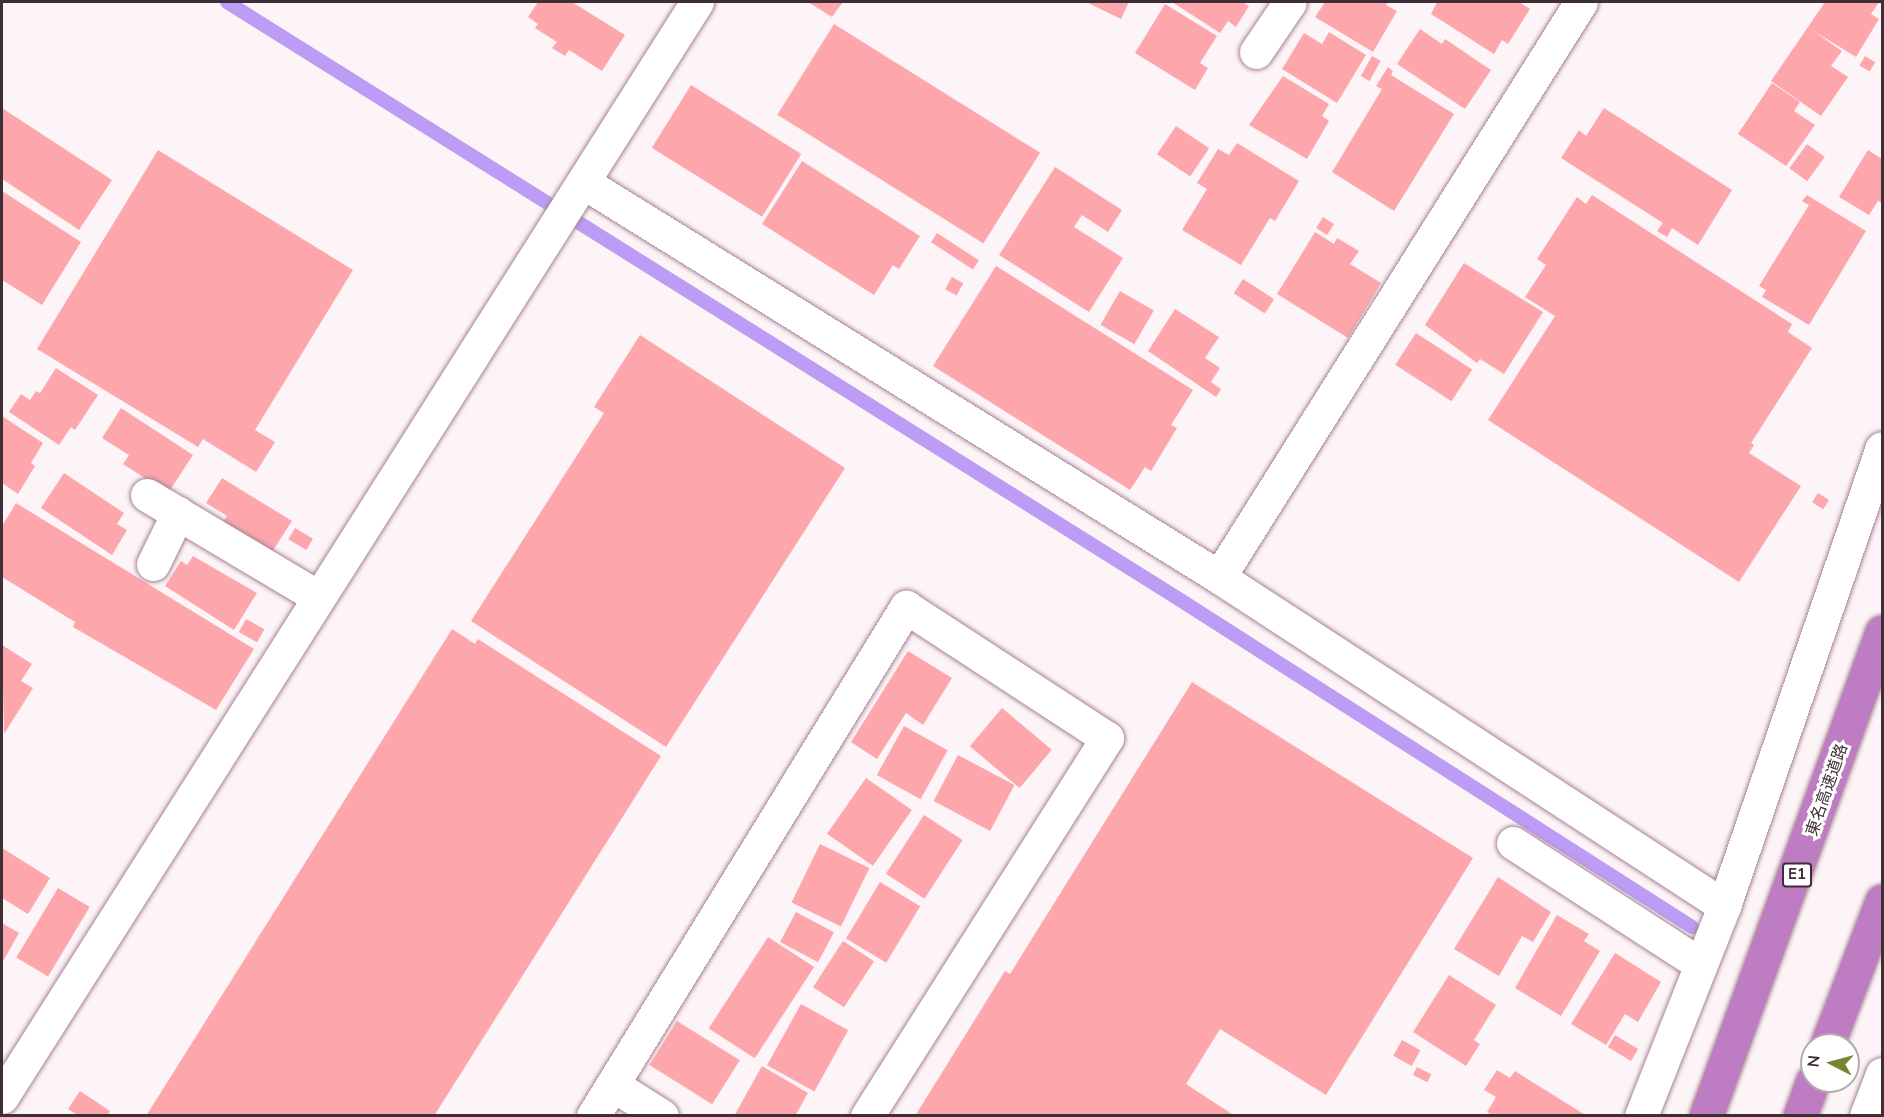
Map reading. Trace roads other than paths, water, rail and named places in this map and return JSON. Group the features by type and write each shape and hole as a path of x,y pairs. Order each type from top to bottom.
{"highway":[{"name":"東名高速道路","path":"1706,1116 1882,632"},
{"path":"1832,1033 1882,901"},
{"path":"1800,1116 1809,1093"}],"street":[{"path":"2,1097 697,2"},
{"path":"1256,52 1290,2"},
{"path":"1219,577 1581,2"},
{"path":"578,190 1219,577 1724,906"},
{"path":"1641,1116 1724,906 1882,448"},
{"path":"147,495 318,597"},
{"path":"153,564 178,513"},
{"path":"593,1116 906,607 1107,738 867,1116"},
{"path":"1513,843 1700,964"},
{"path":"1866,1116 1882,1079"},
{"path":"613,1084 662,1116"}],"waterway":[{"path":"227,2 1185,603 1692,927"}]}
